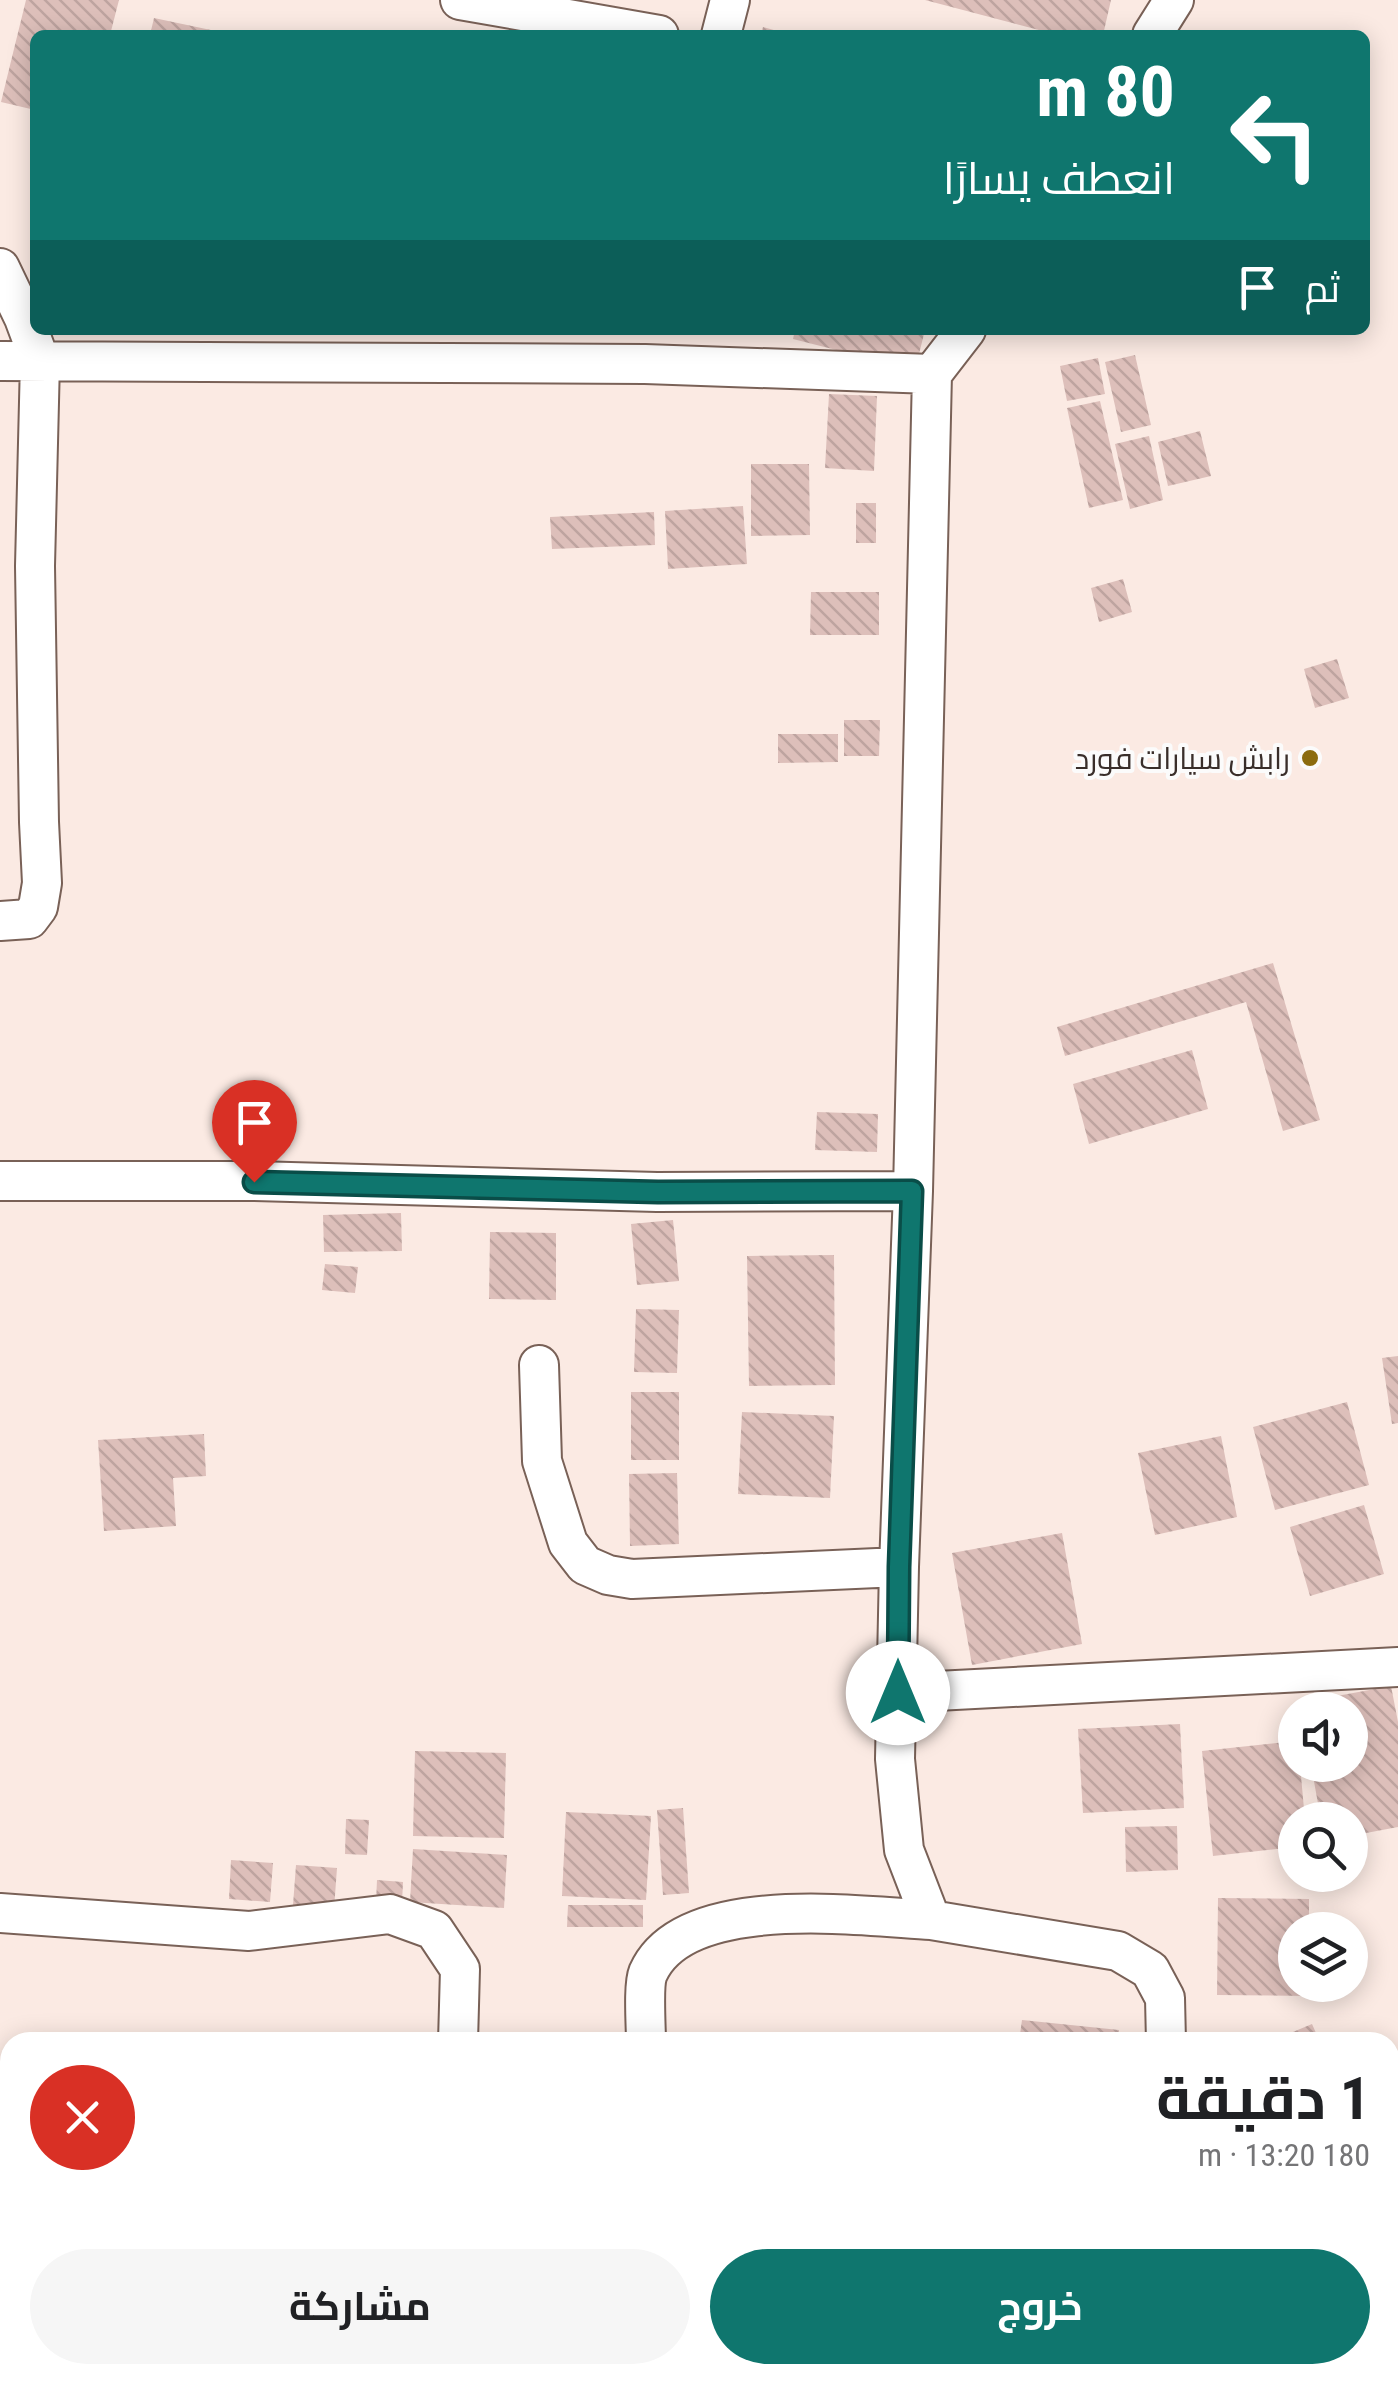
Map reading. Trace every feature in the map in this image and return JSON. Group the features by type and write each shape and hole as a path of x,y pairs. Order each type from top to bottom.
{"street":[{"path":"460,0 631,30"},
{"path":"722,30 730,0"},
{"path":"1155,30 1174,0"},
{"path":"0,268 30,334"},
{"path":"0,921 29,919 42,896 35,566 40,362 30,335"},
{"path":"931,1920 904,1850 895,1759 932,374 962,335"},
{"path":"0,361 648,347 932,374"},
{"path":"0,1182 254,1182 658,1192 912,1191"},
{"path":"539,1366 542,1461 568,1543 586,1565 608,1575 632,1579 899,1567"},
{"path":"898,1693 1398,1667"},
{"path":"0,1913 248,1931 390,1914 434,1930 460,1969 458,2032"},
{"path":"646,2032 646,1976 666,1947 692,1931 754,1915 815,1914 931,1920 1118,1951 1150,1970 1164,1998 1166,2032"}],"building":[{"path":"26,0 119,0 111,30 30,30 30,109 1,102"},
{"path":"925,0 1111,0 1104,30 1039,30"},
{"path":"154,18 211,30 151,30"},
{"path":"794,335 924,335 915,370 793,339"},
{"path":"1135,355 1151,425 1121,432 1105,362"},
{"path":"1098,358 1105,394 1067,401 1060,366"},
{"path":"829,394 877,396 874,471 825,468"},
{"path":"1100,401 1123,500 1089,508 1067,408"},
{"path":"1200,431 1211,476 1168,486 1158,442"},
{"path":"1149,436 1163,500 1130,509 1115,444"},
{"path":"751,464 809,464 810,535 751,536"},
{"path":"856,503 876,503 876,543 856,543"},
{"path":"743,506 747,564 668,569 665,511"},
{"path":"654,512 655,545 552,549 550,517"},
{"path":"1123,579 1132,612 1099,622 1091,588"},
{"path":"811,592 879,592 879,635 810,635"},
{"path":"1337,659 1349,698 1315,708 1304,669"},
{"path":"844,720 880,720 879,756 844,756"},
{"path":"778,734 838,734 838,762 778,763"},
{"path":"1273,963 1320,1120 1283,1131 1246,1002 1065,1056 1057,1027"},
{"path":"1192,1050 1208,1109 1089,1144 1073,1084"},
{"path":"817,1112 878,1114 877,1152 815,1150"},
{"path":"401,1213 402,1251 324,1252 323,1215"},
{"path":"673,1220 679,1281 637,1285 631,1224"},
{"path":"490,1232 556,1233 556,1300 489,1299"},
{"path":"834,1255 835,1385 749,1386 747,1256"},
{"path":"325,1264 358,1267 355,1293 322,1290"},
{"path":"636,1309 679,1310 677,1373 634,1372"},
{"path":"1398,1356 1398,1423 1392,1424 1382,1358"},
{"path":"631,1392 679,1392 679,1460 631,1460"},
{"path":"1347,1402 1369,1485 1275,1510 1253,1427"},
{"path":"742,1412 834,1416 830,1498 738,1494"},
{"path":"204,1434 206,1476 173,1478 176,1526 104,1531 98,1440"},
{"path":"1221,1436 1237,1517 1155,1535 1138,1453"},
{"path":"677,1473 679,1544 630,1546 629,1474"},
{"path":"1364,1505 1384,1574 1310,1596 1290,1527"},
{"path":"1062,1533 1082,1644 972,1665 952,1553"},
{"path":"1391,1686 1398,1722 1398,1827 1368,1833 1368,1802 1318,1802 1314,1782 1368,1782 1368,1692 1359,1692"},
{"path":"1180,1724 1184,1808 1083,1813 1078,1729"},
{"path":"1278,1743 1278,1782 1302,1782 1303,1802 1278,1802 1278,1849 1213,1856 1202,1751"},
{"path":"415,1751 506,1753 504,1838 413,1836"},
{"path":"683,1808 689,1893 663,1895 657,1810"},
{"path":"566,1812 651,1816 646,1900 562,1896"},
{"path":"346,1819 369,1820 367,1855 345,1854"},
{"path":"1177,1826 1178,1870 1126,1872 1125,1827"},
{"path":"413,1849 507,1855 504,1908 410,1902"},
{"path":"231,1860 273,1863 270,1902 229,1899"},
{"path":"296,1865 337,1868 334,1909 293,1905"},
{"path":"377,1880 403,1882 402,1903 376,1902"},
{"path":"1218,1898 1309,1899 1309,1912 1278,1912 1278,1996 1217,1995"},
{"path":"568,1905 643,1905 643,1927 567,1927"},
{"path":"1022,2020 1119,2030 1119,2032 1020,2032"},
{"path":"1312,2024 1316,2032 1293,2032"}],"place":[{"name":"رابش سيارات فورد","path":"1310,758"}],"route":[{"path":"254,1182 658,1192 912,1191 898,1693"}]}
